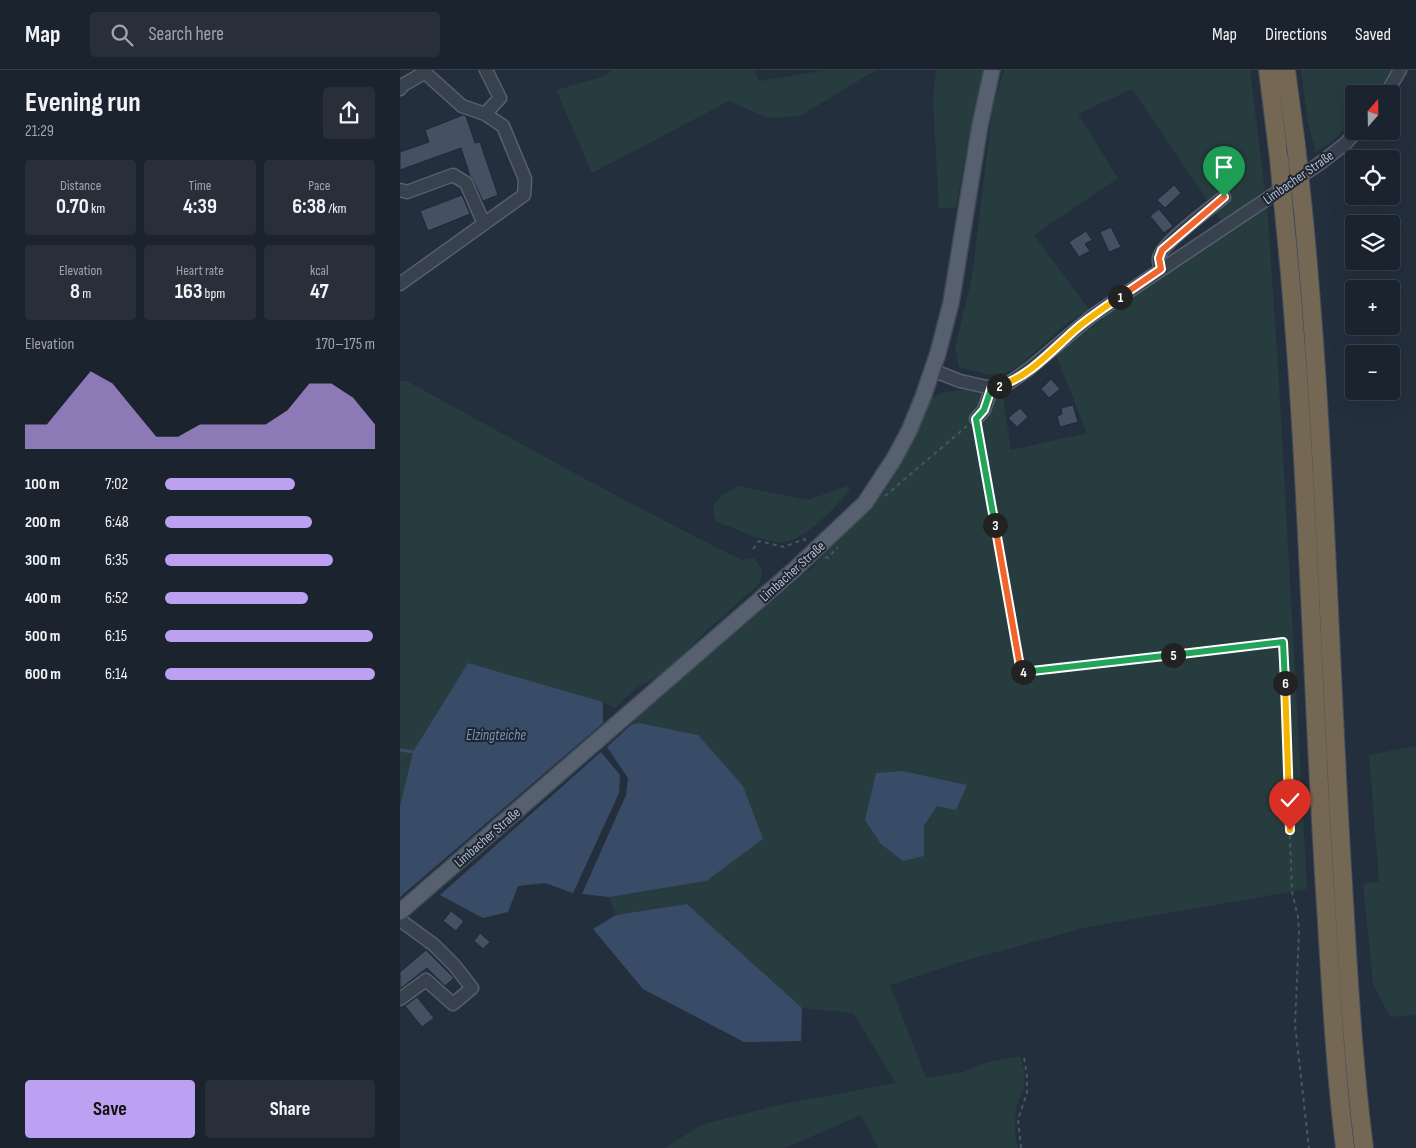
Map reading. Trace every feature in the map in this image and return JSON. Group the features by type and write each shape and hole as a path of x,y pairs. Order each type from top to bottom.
{"highway":[{"path":"1268,70 1291,285 1306,508 1327,932 1334,1038 1345,1148"},
{"path":"1286,70 1310,281 1325,510 1346,934 1353,1039 1364,1148"}],"main road":[{"path":"932,370 950,303 980,125 992,70"},
{"name":"Limbacher Straße","path":"400,912 623,720 865,504 909,432 932,370"}],"street":[{"path":"484,114 500,98 486,70"},
{"path":"1391,85 1400,70"},
{"path":"400,89 423,71 462,106 484,114 503,126 525,179 524,195 400,284"},
{"name":"Limbacher Straße","path":"932,370 960,381 992,386 1009,383 1030,369 1092,316 1319,164 1349,140"},
{"path":"400,190 407,192 453,175 466,183 484,224"},
{"path":"1161,269 1159,258 1162,250 1224,197"},
{"path":"976,419 984,410 992,386"},
{"path":"400,920 434,945 454,965 472,988 453,1004 426,980 400,998"}],"path":[{"path":"879,502 976,419"},
{"path":"976,419 1021,672 1283,642 1292,892 1299,931 1295,1025 1309,1148"},
{"path":"753,549 759,542 784,546 804,539 823,557 828,558 842,543"},
{"path":"1021,1148 1018,1119 1027,1093 1024,1057"}],"green space":[{"path":"612,70 753,70 760,81 827,70 876,70 800,116 768,118 729,101 592,173 556,90 602,77"},
{"path":"936,70 984,70 976,100 956,207 939,209 933,100"},
{"path":"1004,70 1250,70 1265,190 1222,222 1132,89 1078,114 1118,178 1034,235 1089,309 1066,324 1019,366 1005,373 989,375 959,367 955,348 972,276 993,106"},
{"path":"1301,70 1391,70 1382,85 1345,85 1345,129 1316,152 1308,123"},
{"path":"1267,206 1278,365 1307,889 1088,927 960,962 890,985 926,1078 963,1072 988,1062 1020,1056 1025,1074 1024,1088 1016,1108 1015,1135 1018,1148 878,1148 861,1115 785,1148 665,1148 701,1125 778,1105 896,1083 853,1013 802,1008 687,904 616,915 609,897 706,881 698,735 640,723 630,723 814,566 869,506 899,467 930,399 944,392 965,390 984,395 992,400 1002,391 1011,450 1087,433 1056,355 1127,300","holes":["967,785 937,806 924,826 924,856 881,844"]},
{"path":"400,381 407,381 699,539 742,560 754,558 762,570 760,583 702,635 667,671 635,689 615,708 603,702 413,752 400,806"},
{"path":"738,486 808,500 847,486 850,490 824,518 809,530 792,540 779,542 754,536 721,524 716,520 714,504 724,494"},
{"path":"1416,746 1416,1015 1390,1017 1373,984 1363,884 1379,881 1369,755"}],"water":[{"name":"Elzingteiche","path":"468,663 603,702 603,723 400,897 400,806 413,752"},
{"path":"640,723 698,735 743,786 763,839 706,881 609,897 582,894 626,795 628,778 607,747 632,724"},
{"path":"601,752 620,775 619,793 573,893 545,883 518,886 508,912 483,918 440,895"},
{"path":"902,771 967,785 956,810 937,806 924,826 924,856 903,861 881,844 865,820 876,773"},
{"path":"687,904 802,1008 801,1041 744,1042 643,989 593,929 616,915"}],"building":[{"path":"463,115 466,116 475,143 480,142 498,195 483,201 470,176 461,148 400,170 400,152 429,142 425,130"},
{"path":"1174,185 1181,193 1165,208 1157,200"},
{"path":"462,195 470,214 428,231 420,211"},
{"path":"1159,209 1173,226 1164,233 1150,216"},
{"path":"1111,227 1121,247 1109,252 1100,232"},
{"path":"1086,231 1092,240 1085,244 1090,251 1079,257 1069,242"},
{"path":"1051,379 1060,389 1049,398 1041,389"},
{"path":"1073,405 1078,422 1060,427 1057,416 1062,414 1061,408"},
{"path":"1020,408 1028,417 1017,427 1008,418"},
{"path":"451,911 464,921 456,931 443,921"},
{"path":"480,933 490,942 483,949 474,941"},
{"path":"426,950 454,978 445,986 427,968 400,989 400,972"},
{"path":"417,997 434,1018 422,1027 405,1006"}],"waterway":[{"path":"400,750 413,752"}],"route":[{"path":"1224,197 1162,250 1159,258 1161,269 1092,316 1030,369 1009,383 992,386 988,403 976,419 1021,672 1283,642 1290,830"}]}
